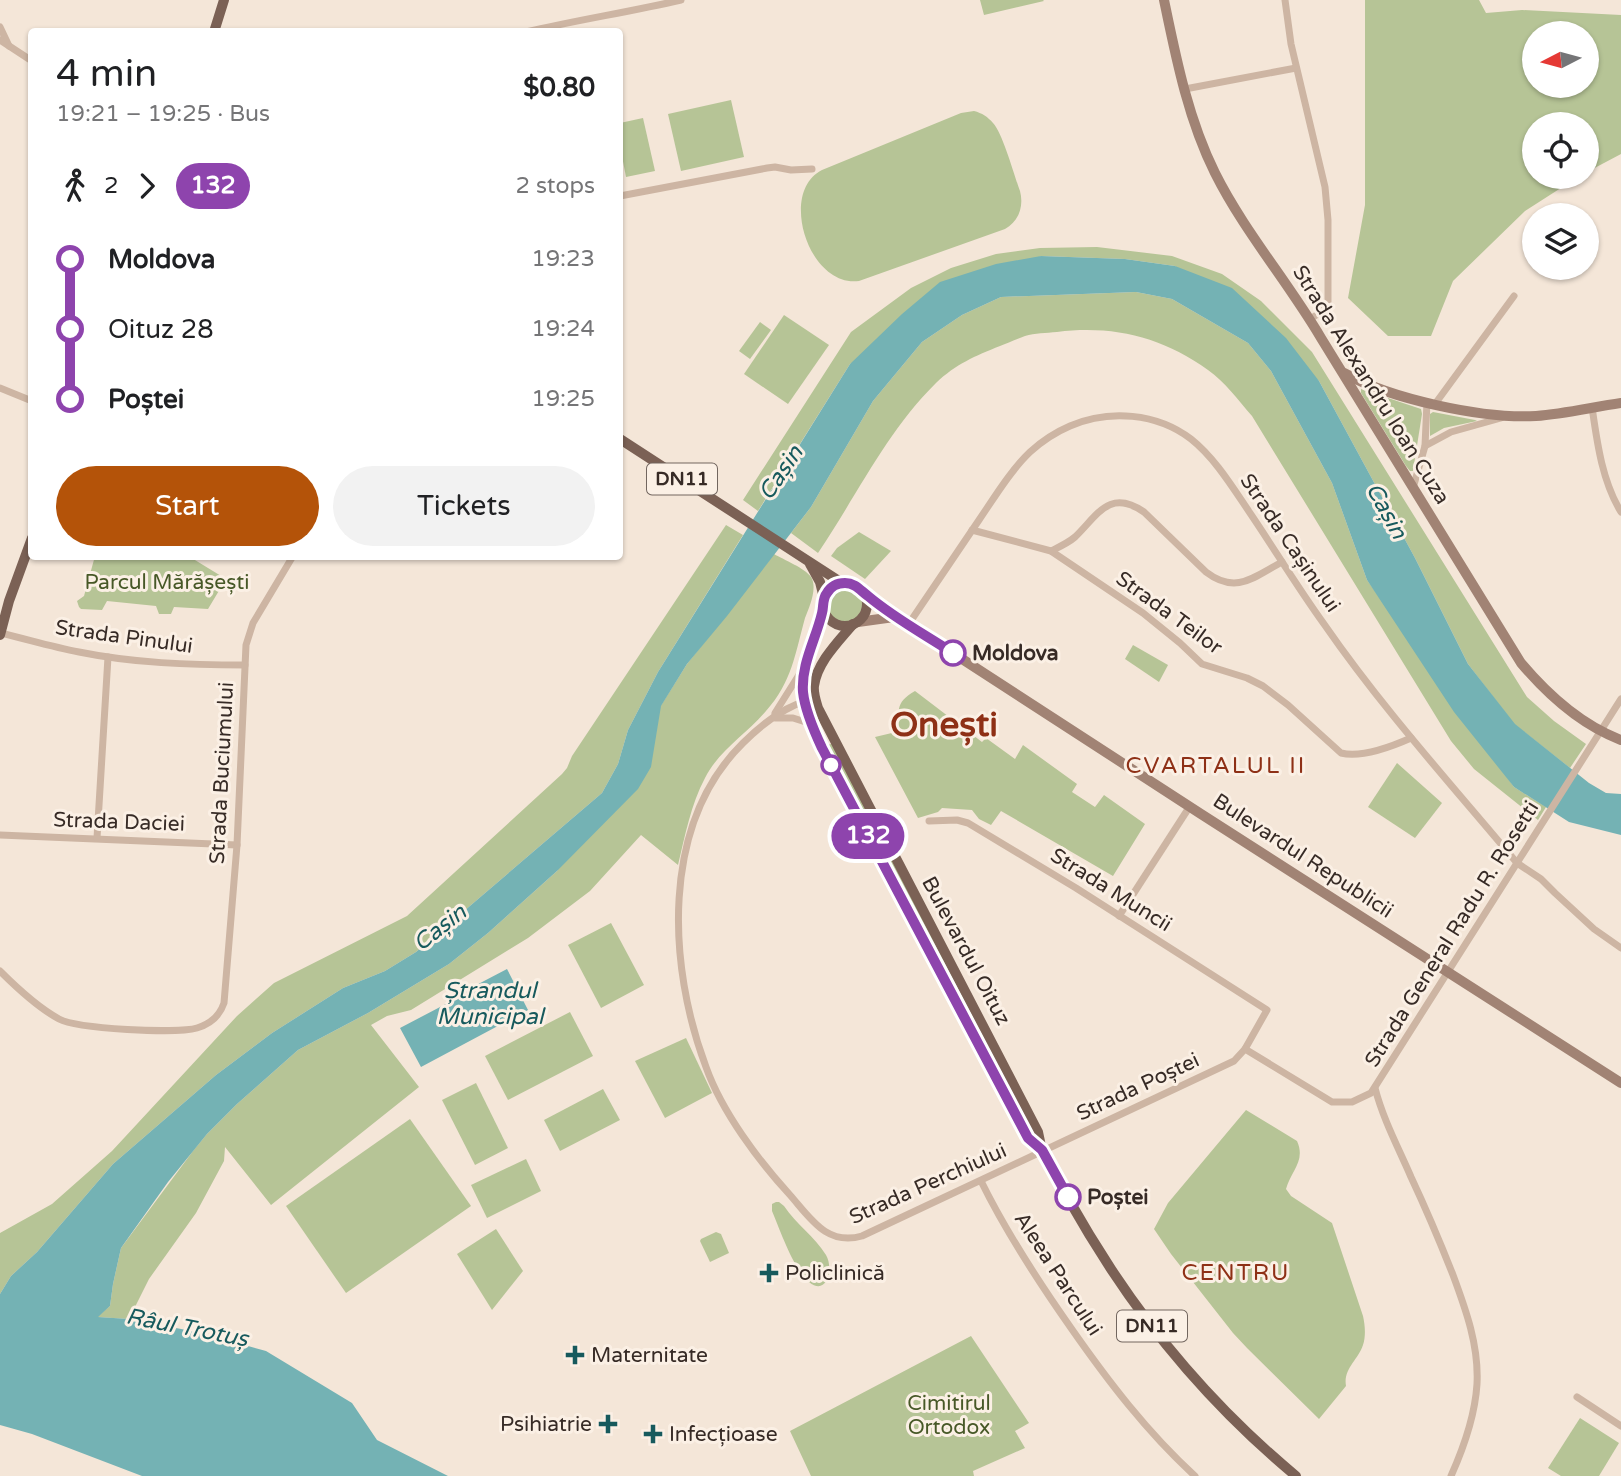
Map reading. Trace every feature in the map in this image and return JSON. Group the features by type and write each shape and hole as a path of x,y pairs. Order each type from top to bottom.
{"main road":[{"path":"215,28 224,0"},
{"name":"Strada Alexandru Ioan Cuza","path":"1164,0 1185,89 1202,143 1227,196 1310,319 1521,663 1552,696 1575,715 1600,731 1621,740"},
{"path":"1341,372 1368,384 1432,403 1490,413 1538,415 1621,403"},
{"name":"DN11","path":"623,441 842,583 853,584 862,592"},
{"path":"1,628 28,550"},
{"path":"809,562 820,582 828,619 837,625 848,626 894,617"},
{"path":"824,604 833,586 842,583"},
{"path":"810,700 822,666 835,645 865,613 866,602 862,592"},
{"name":"Bulevardul Republicii","path":"862,592 894,617 1621,1083"},
{"name":"Bulevardul Oituz","path":"824,604 806,663 803,688 822,718 1038,1132 1042,1150 1096,1245 1149,1322 1231,1416 1296,1476"},
{"name":"Bulevardul Oituz","path":"810,700 812,724 820,743 1028,1138 1042,1150"},
{"path":"820,743 824,737 832,737"}],"street":[{"path":"545,28 681,0"},
{"path":"1285,0 1287,27 1328,206 1328,302 1321,313 1310,319"},
{"path":"0,27 9,46"},
{"path":"0,40 28,58"},
{"path":"0,47 9,46"},
{"path":"1185,89 1296,68"},
{"path":"623,195 767,168 813,169"},
{"path":"1413,488 1425,446 1432,403 1514,296"},
{"path":"0,388 28,399"},
{"path":"1592,407 1606,478 1621,512"},
{"path":"1425,446 1451,432 1515,415"},
{"name":"Strada Cașinului","path":"908,625 994,497 1025,458 1042,443 1081,422 1102,417 1153,419 1170,426 1198,445 1237,493 1371,690 1517,863 1541,879 1594,929 1621,948"},
{"path":"1051,551 1073,538 1101,508 1121,502 1143,512 1206,572 1223,583 1245,581 1282,562"},
{"name":"Strada Teilor","path":"972,530 1051,551 1143,612 1202,664 1263,686 1341,753 1349,755 1375,750 1410,738"},
{"name":"Strada Buciumului","path":"0,971 22,992 58,1019 81,1025 186,1030 211,1021 220,1012 224,1003 237,845 246,645 250,629 291,560"},
{"name":"Strada Pinului","path":"1,628 78,652 108,657 178,664 245,665"},
{"path":"97,838 108,657"},
{"name":"Strada Perchiului","path":"771,719 806,663"},
{"name":"Strada General Radu R. Rosetti","path":"1451,1476 1468,1434 1476,1395 1474,1343 1459,1292 1440,1243 1383,1115 1375,1088 1621,699"},
{"name":"Strada Perchiului","path":"810,700 787,708 771,719 740,746 717,775 697,816 683,863 679,904 684,991 695,1037 714,1086 757,1155 784,1188 817,1224 832,1236 845,1239 862,1236 1042,1150"},
{"path":"771,719 793,718 812,724"},
{"path":"1119,916 1190,806"},
{"name":"Strada Muncii","path":"929,821 958,820 968,823 1267,1010"},
{"name":"Strada Daciei","path":"0,835 237,845"},
{"name":"Bulevardul Oituz","path":"900,897 912,890"},
{"name":"Strada Poștei","path":"1042,1150 1234,1061 1245,1049 1267,1010"},
{"path":"1245,1049 1332,1102 1356,1101 1366,1097 1375,1088"},
{"name":"Aleea Parcului","path":"981,1181 1045,1291 1086,1350 1140,1419 1195,1476"},
{"path":"1577,1397 1621,1426"}],"green space":[{"path":"980,0 1043,0 1044,1 984,15"},
{"path":"1365,0 1479,0 1486,13 1522,10 1621,15 1621,154 1599,166 1599,112 1522,112 1522,189 1559,189 1537,203 1522,203 1522,214 1453,281 1431,336 1388,336 1348,298 1365,205"},
{"path":"731,100 744,157 681,171 668,114"},
{"path":"974,111 985,116 997,128 1008,155 1021,197 1021,208 1014,222 1005,229 859,281 841,279 826,270 814,255 805,236 801,217 802,198 809,181 822,170 961,113"},
{"path":"643,118 655,171 626,177 623,162 623,122"},
{"path":"1097,247 1172,256 1222,274 1261,301 1312,352 1527,697 1586,744 1570,768 1514,724 1468,664 1415,558 1319,381 1175,266 1125,259 1041,256 850,364 758,511 743,500 851,332 911,288 951,268 996,254 1040,248"},
{"path":"1136,292 1172,299 1248,343 1271,371 1332,483 1367,580 1514,787 1546,807 1538,820 1474,769 1451,741 1252,416 1208,370 1173,349 1155,342 1098,330 1041,333 1025,336 966,361 936,383 902,422 818,553 791,533 811,507 873,401 922,342 962,315 1001,297"},
{"path":"784,315 829,345 788,404 744,374"},
{"path":"760,322 771,330 750,359 739,351"},
{"path":"1361,389 1421,409 1413,471 1406,466"},
{"path":"1433,412 1477,421 1444,428 1430,436 1430,414"},
{"path":"726,525 743,535 658,672 628,730 618,764 602,793 416,952 385,971 343,988 272,1033 216,1075 113,1164 37,1252 11,1276 0,1294 0,1233 52,1204 112,1151 237,1016 274,983 407,916 562,774"},
{"path":"859,532 891,551 865,579 831,556 837,548"},
{"path":"774,554 804,570 813,582 812,598 795,656 775,700 725,751 705,778 692,809 678,865 641,835 590,891 528,938 411,1010 387,1016 371,1025 419,1087 271,1205 225,1147 224,1161 196,1213 149,1279 129,1319 97,1317 110,1306 121,1248 193,1151 237,1104 298,1050 368,1013 449,964 557,871 687,664"},
{"name":"Parcul Mărășești","path":"94,560 195,560 226,579 208,609 174,607 171,614 159,614 156,606 107,601 102,610 81,609 77,601 84,596"},
{"path":"845,582 860,589 867,604 860,619 845,626 830,619 823,604 830,589"},
{"path":"1133,645 1168,665 1159,682 1125,659"},
{"path":"915,691 982,742 986,738 1015,759 1023,745 1077,784 1072,792 1095,807 1104,795 1145,824 1113,876 1001,811 991,825 979,819 972,810 942,808 938,812 918,818 875,737 896,732 899,708 903,700"},
{"path":"835,742 1038,1132 1028,1138 822,748"},
{"path":"1397,763 1442,803 1415,838 1368,807"},
{"path":"611,923 644,985 601,1008 568,945"},
{"path":"570,1012 593,1056 508,1100 485,1056"},
{"path":"686,1038 712,1093 665,1118 635,1061"},
{"path":"476,1083 508,1148 475,1165 442,1100"},
{"path":"603,1089 620,1120 560,1151 544,1120"},
{"path":"1246,1110 1297,1141 1299,1160 1286,1189 1291,1196 1332,1223 1363,1316 1364,1342 1347,1375 1346,1386 1319,1419 1233,1333 1154,1229 1168,1203"},
{"path":"410,1119 471,1206 346,1293 286,1206"},
{"path":"526,1159 541,1191 487,1218 471,1185"},
{"path":"776,1202 784,1206 826,1255 829,1273 820,1286 815,1286 803,1276 793,1259 772,1211 772,1204"},
{"path":"496,1229 523,1271 492,1310 457,1254"},
{"path":"716,1232 721,1234 729,1253 710,1262 700,1241"},
{"name":"Cimitirul Ortodox","path":"971,1336 1029,1423 1015,1431 1025,1448 973,1471 974,1476 811,1476 790,1431"},
{"path":"1580,1418 1619,1443 1599,1476 1561,1476 1548,1468"}],"water":[{"name":"Cașin","path":"1041,256 1125,259 1175,266 1232,288 1286,338 1319,381 1415,558 1468,664 1515,724 1589,783 1606,793 1621,794 1621,835 1569,822 1514,787 1454,712 1367,580 1332,483 1271,371 1248,343 1172,299 1136,292 1001,297 962,315 922,342 873,401 811,507 687,664 661,706 651,767 638,789 557,871 449,964 368,1013 298,1050 237,1104 207,1134 168,1182 121,1248 110,1306 98,1317 129,1319 202,1333 266,1351 352,1403 377,1440 448,1476 142,1476 32,1434 0,1425 0,1294 11,1276 37,1252 113,1164 216,1075 272,1033 343,988 385,971 416,952 602,793 618,764 628,730 658,672 850,364 940,282 996,264"},
{"name":"Ștrandul Municipal","path":"507,969 528,1010 421,1067 400,1028"}],"bus line":[{"name":"132","path":"953,653 894,617 859,587 848,583 837,584 824,598 824,609 806,663 804,702 822,748 1028,1138 1042,1150 1068,1197"}],"place":[{"name":"Moldova","path":"953,653"},
{"name":"Poștei","path":"1068,1197"},
{"name":"Policlinică","path":"769,1273"},
{"name":"Maternitate","path":"575,1355"},
{"name":"Psihiatrie","path":"608,1424"},
{"name":"Infecțioase","path":"653,1434"}],"district":[{"name":"Onești","path":"944,725"},
{"name":"CVARTALUL II","path":"1216,766"},
{"name":"CENTRU","path":"1236,1273"}],"water label":[{"name":"Râul Trotuș","path":"187,1328"}]}
